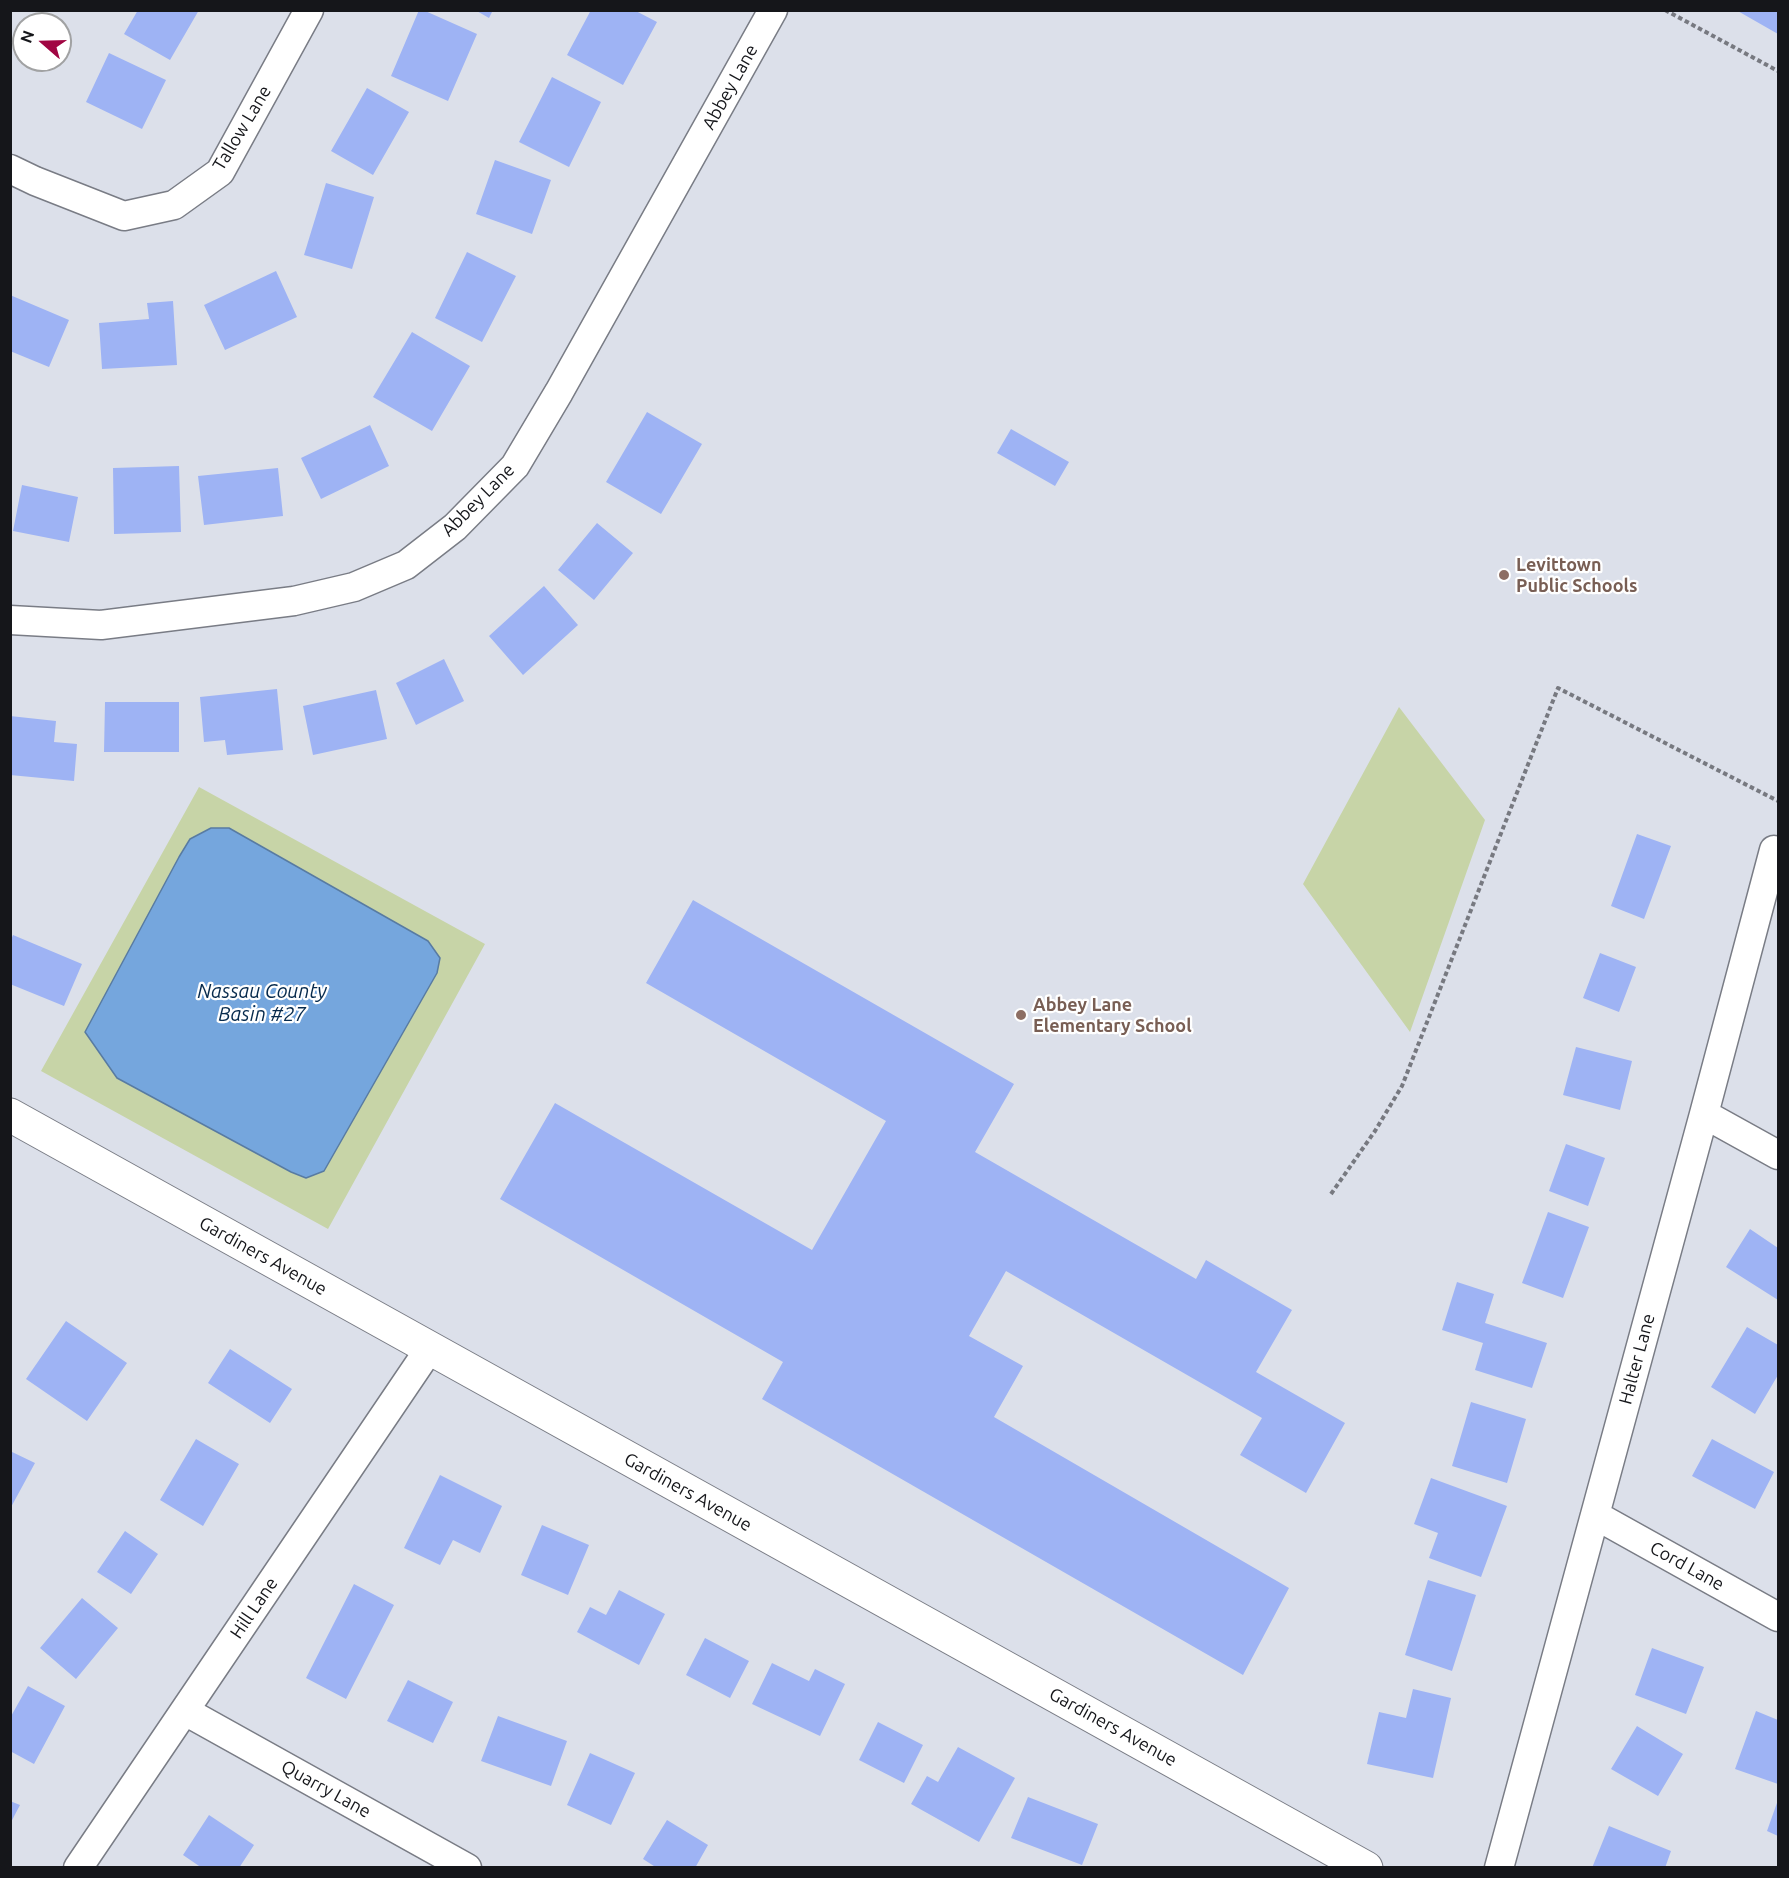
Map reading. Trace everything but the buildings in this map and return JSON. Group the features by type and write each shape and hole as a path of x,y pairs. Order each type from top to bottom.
{"main road":[{"name":"Gardiners Avenue","path":"10,1115 1366,1868"}],"street":[{"name":"Tallow Lane","path":"10,169 124,216 174,205 219,172 309,10"},
{"name":"Abbey Lane","path":"10,620 101,626 294,601 354,587 406,565 447,533 515,466 559,392 773,10"},
{"name":"Halter Lane","path":"1499,1868 1774,850"},
{"path":"1704,1114 1779,1155"},
{"name":"Hill Lane","path":"78,1868 430,1348"},
{"name":"Cord Lane","path":"1595,1515 1779,1617"},
{"name":"Quarry Lane","path":"185,1711 467,1868"}],"path":[{"path":"1665,10 1779,72"},
{"path":"1331,1194 1376,1131 1402,1086 1558,688 1779,801"}],"green space":[{"path":"1399,707 1485,820 1410,1032 1303,884"},
{"name":"Nassau County Basin #27","path":"199,787 485,944 328,1229 41,1071"}],"water":[{"name":"Nassau County Basin #27","path":"211,828 229,828 428,941 440,958 437,973 324,1171 306,1178 117,1078 85,1032 190,839"}],"place":[{"name":"Levittown Public Schools","path":"1504,575"},
{"name":"Abbey Lane Elementary School","path":"1021,1015"}]}
